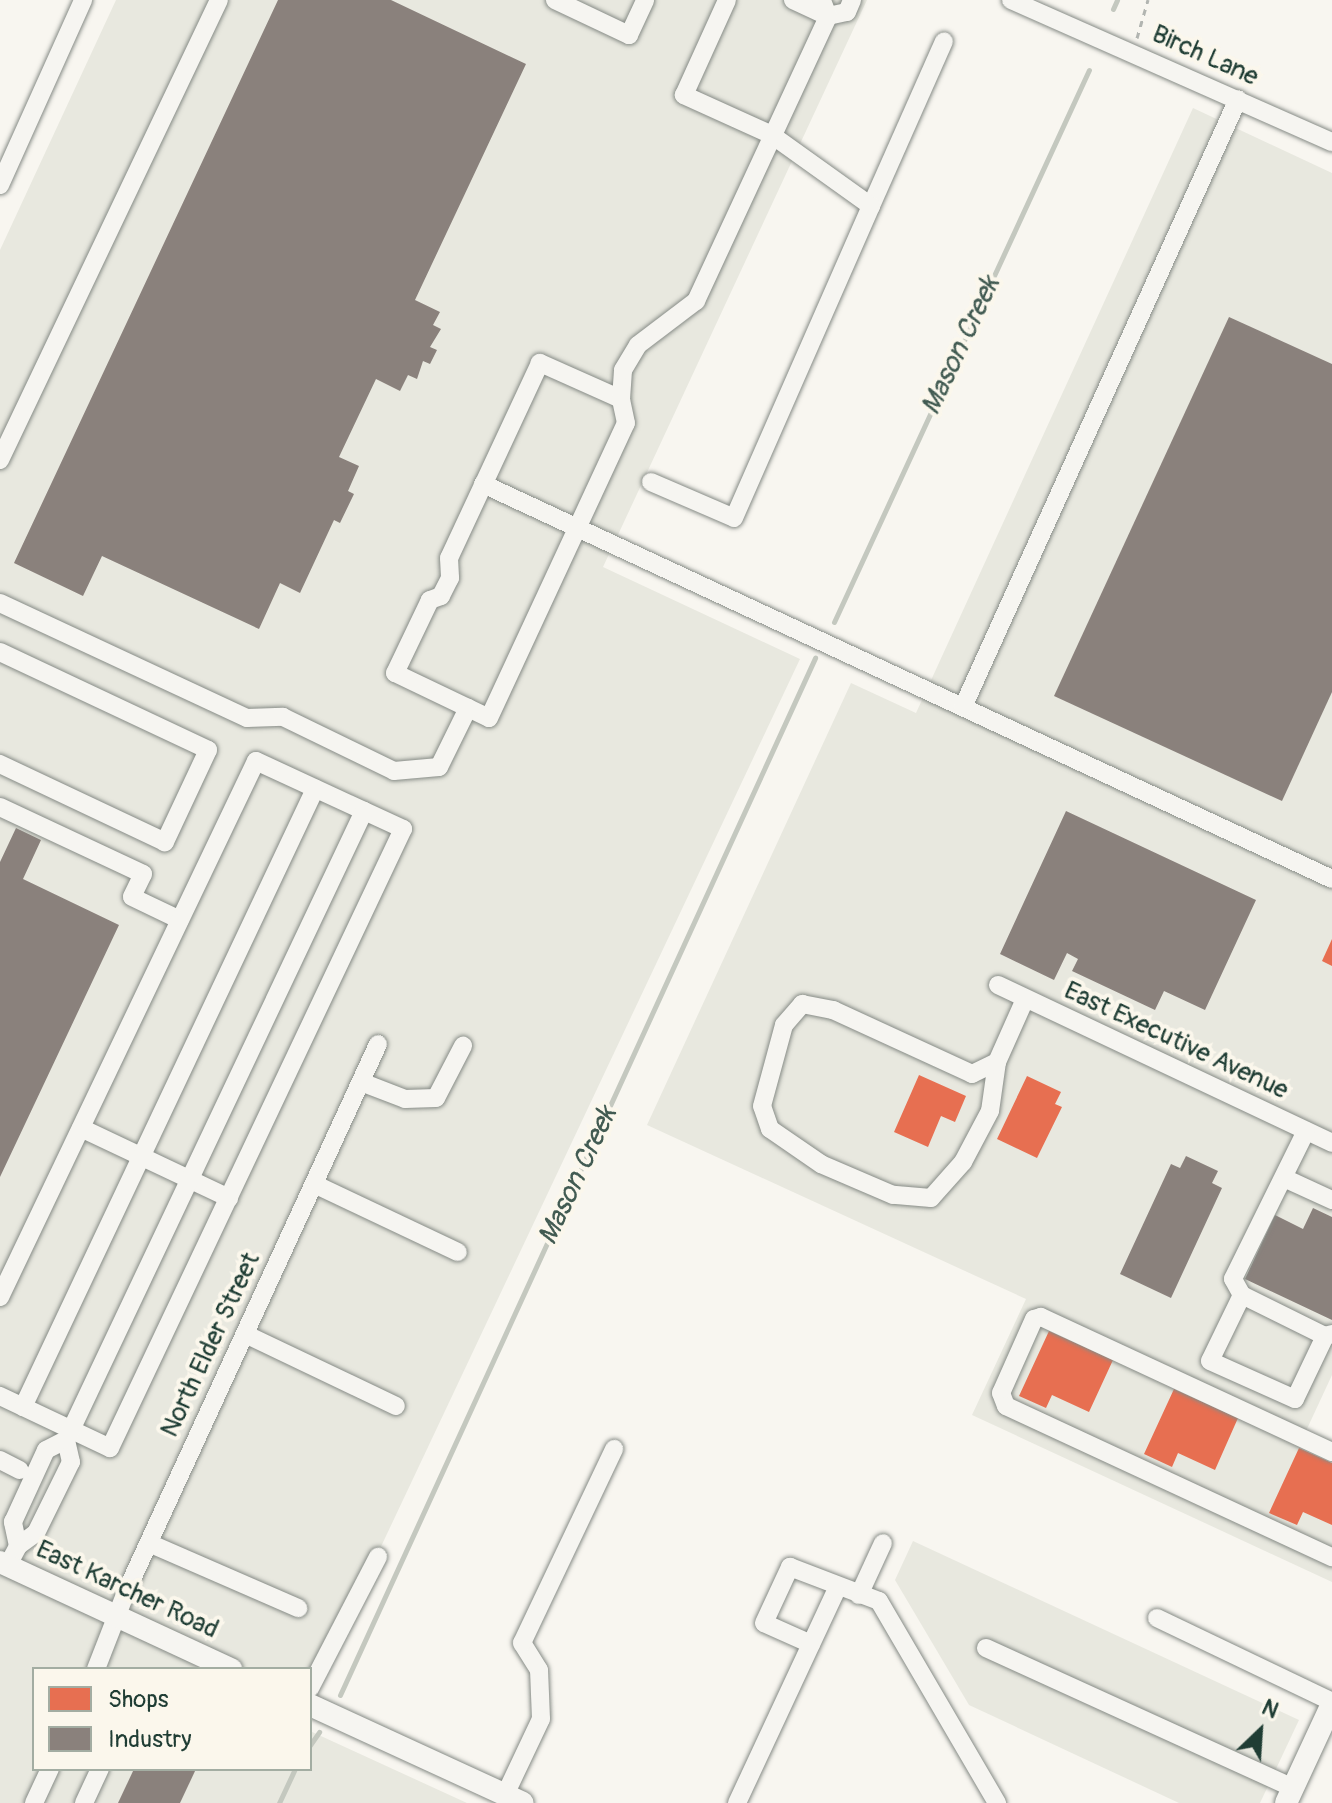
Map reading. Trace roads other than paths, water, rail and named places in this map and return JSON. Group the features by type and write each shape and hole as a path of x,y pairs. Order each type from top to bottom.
{"main road":[{"name":"East Karcher Road","path":"9,1558 118,1617 227,1667"},
{"path":"1290,1795 1332,1703"},
{"path":"312,1706 514,1799"}],"street":[{"path":"0,185 83,0"},
{"path":"0,460 219,0"},
{"path":"555,0 629,35 645,0"},
{"path":"727,0 684,95 772,135 871,206"},
{"path":"793,0 847,12 852,0"},
{"name":"Birch Lane","path":"1011,0 1042,6 1131,52 1332,142"},
{"path":"613,396 623,370 638,345 696,301 772,135 825,8"},
{"path":"651,482 734,518 944,41"},
{"path":"963,707 1238,99"},
{"path":"540,363 613,396 626,423 489,718 395,673 430,600 441,596 450,578 449,558 483,484 540,363"},
{"path":"483,484 1332,879"},
{"path":"0,603 247,718 283,717 394,771 439,767 468,708"},
{"path":"0,652 208,750 165,842 0,764"},
{"path":"0,1297 256,761 403,829 110,1448 68,1435 0,1396"},
{"path":"23,1407 315,789"},
{"path":"0,807 143,874 132,897 180,920"},
{"path":"9,1558 13,1522 46,1450 68,1435 364,811"},
{"name":"East Executive Avenue","path":"998,985 1332,1143"},
{"path":"997,1062 972,1074 833,1010 802,1004 784,1025 762,1106 770,1129 821,1164 893,1195 931,1198 963,1162 990,1111 997,1062 1025,999"},
{"name":"North Elder Street","path":"97,1667 149,1543 378,1044"},
{"path":"361,1082 405,1099 436,1098 463,1046"},
{"path":"81,1128 229,1198"},
{"path":"1242,1295 1210,1361 1295,1399 1329,1335 1242,1295 1233,1279 1306,1131"},
{"path":"1284,1178 1332,1200"},
{"path":"314,1184 458,1252"},
{"path":"1332,1452 1041,1317 1034,1319 1001,1393 1006,1406 1332,1557"},
{"path":"245,1334 396,1406"},
{"path":"9,1558 36,1533 71,1462 68,1435"},
{"path":"514,1799 541,1719 539,1670 522,1643 614,1449"},
{"path":"0,1460 20,1470"},
{"path":"149,1543 298,1608"},
{"path":"859,1595 883,1543"},
{"path":"312,1684 378,1557"},
{"path":"811,1644 764,1623 790,1567 837,1589 879,1601 997,1803"},
{"path":"737,1803 837,1589"},
{"path":"1157,1618 1332,1703"},
{"path":"986,1648 1290,1795"},
{"path":"34,1803 49,1771"},
{"path":"84,1803 99,1771"}],"waterway":[{"name":"Mason Creek","path":"1113,9 1117,0"},
{"name":"Mason Creek","path":"834,622 1089,70"},
{"name":"Mason Creek","path":"340,1695 815,658"},
{"name":"Mason Creek","path":"312,1742 319,1732"},
{"name":"Mason Creek","path":"279,1803 294,1771"}]}
